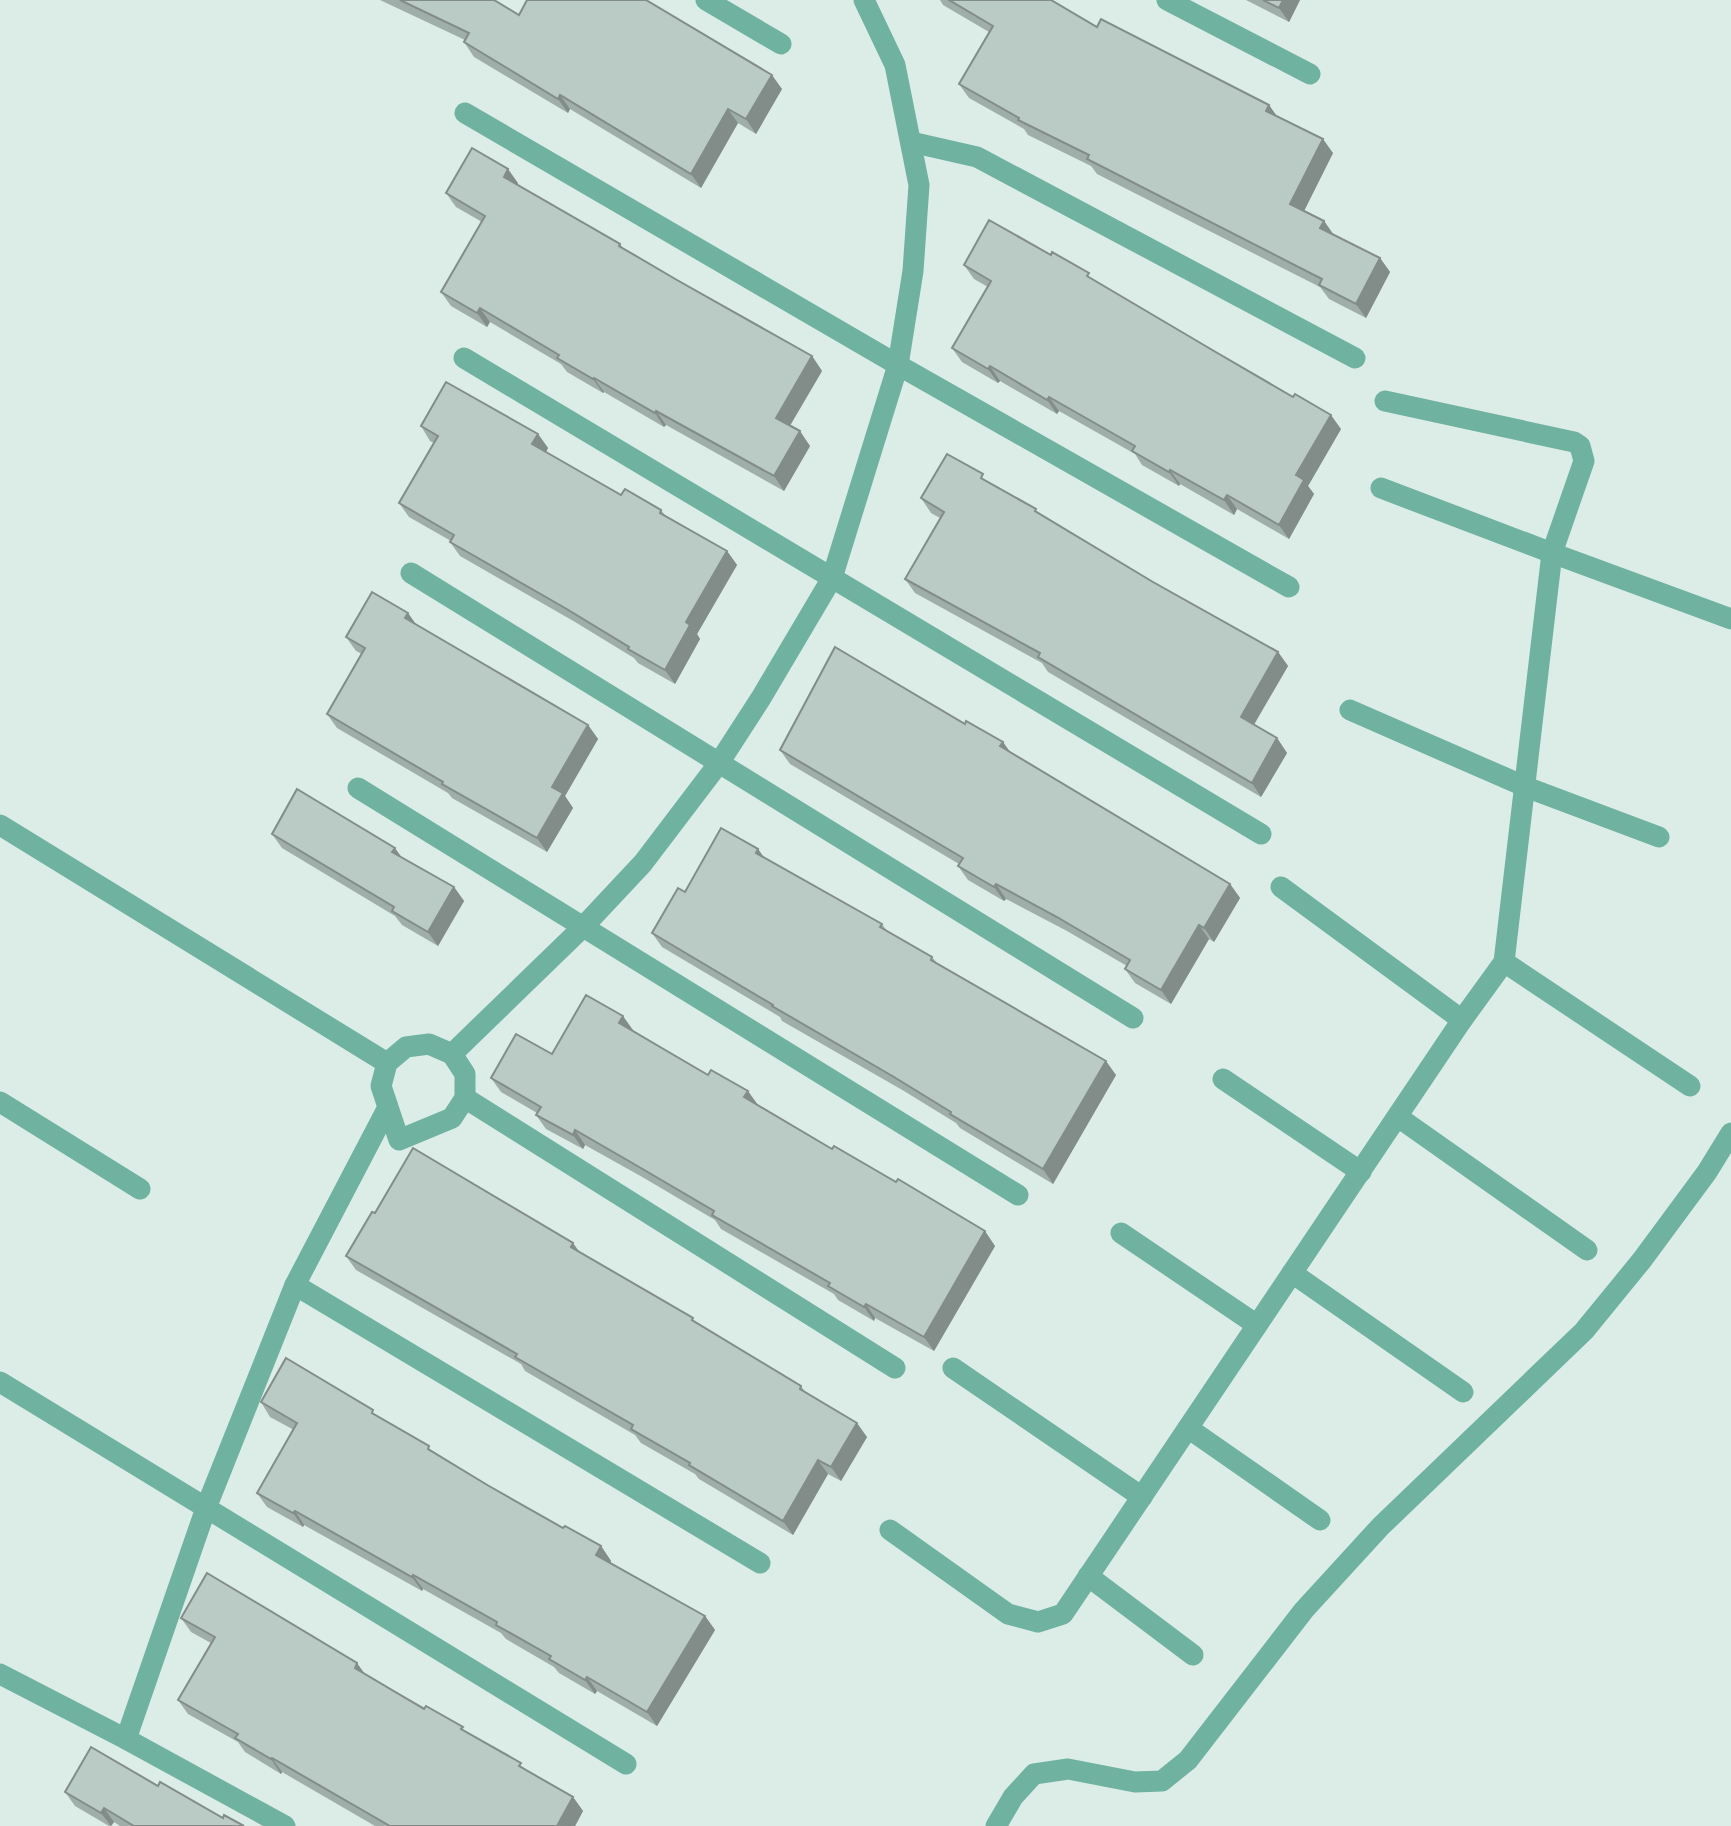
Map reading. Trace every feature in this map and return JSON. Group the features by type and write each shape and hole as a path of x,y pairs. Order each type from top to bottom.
{"street":[{"path":"706,0 781,44"},
{"path":"452,1054 584,926 643,863 719,763 832,578 898,365 913,271 919,185 895,65 864,0"},
{"path":"1167,0 1310,74"},
{"path":"465,113 898,365 1289,587"},
{"path":"911,142 977,157 1355,358"},
{"path":"464,358 1261,834"},
{"path":"890,1530 1008,1614 1038,1622 1063,1614 1462,1020 1504,962 1552,553 1584,461 1580,446 1565,440 1385,401"},
{"path":"1381,488 1731,619"},
{"path":"411,573 1133,1018"},
{"path":"1350,710 1526,787 1659,836"},
{"path":"358,788 1018,1195"},
{"path":"0,825 387,1063"},
{"path":"1282,887 1462,1020"},
{"path":"1504,962 1690,1086"},
{"path":"429,1044 452,1054 465,1074 465,1098 452,1118 399,1140 381,1086 387,1063 406,1047 429,1044"},
{"path":"1223,1080 1361,1172"},
{"path":"465,1098 895,1367"},
{"path":"0,1102 140,1189"},
{"path":"125,1739 206,1508 295,1285 387,1108"},
{"path":"1398,1117 1587,1250"},
{"path":"996,1826 1013,1797 1034,1774 1069,1769 1135,1782 1162,1781 1188,1760 1304,1610 1381,1526 1584,1331 1683,1205 1731,1133"},
{"path":"1121,1233 1258,1325"},
{"path":"1292,1273 1463,1392"},
{"path":"295,1285 760,1563"},
{"path":"953,1368 1142,1497"},
{"path":"0,1382 626,1764"},
{"path":"1188,1428 1320,1520"},
{"path":"1088,1576 1193,1655"},
{"path":"0,1674 285,1826"}],"building":[{"path":"400,0 494,0 519,15 527,0 646,0 772,75 746,119 728,109 691,174 560,95 558,99 464,42 469,33"},
{"path":"949,0 1051,0 1097,27 1101,19 1269,105 1266,111 1323,139 1290,204 1324,221 1320,228 1380,258 1356,304 1319,285 1322,279 1087,159 1089,155 1018,120 1019,118 959,84 993,26"},
{"path":"1263,0 1283,0 1279,8"},
{"path":"472,148 508,169 504,177 677,280 812,356 776,418 800,431 774,476 593,379 557,358 559,355 480,308 477,313 441,292 485,216 446,193"},
{"path":"989,220 1089,273 1087,276 1214,351 1293,397 1295,394 1331,415 1296,475 1304,480 1279,525 1227,495 1224,500 1170,470 1169,472 1132,451 1135,446 1049,397 1047,400 990,366 988,369 952,348 991,281 964,265"},
{"path":"446,382 538,434 532,444 621,495 625,489 661,510 660,513 727,551 686,622 690,625 665,670 565,608 450,542 454,535 399,503 438,436 421,426"},
{"path":"947,454 983,474 981,478 1153,582 1278,652 1241,717 1277,738 1252,783 1038,657 1040,653 905,579 944,512 921,498"},
{"path":"372,592 408,613 405,618 588,725 552,787 563,793 537,838 327,714 365,648 346,637"},
{"path":"835,647 965,724 966,721 1003,742 1000,746 1230,884 1204,928 1199,925 1161,990 1125,969 1130,960 1057,917 996,884 994,887 958,866 963,858 780,750"},
{"path":"297,789 395,848 392,852 454,887 428,932 392,911 394,907 272,834"},
{"path":"721,828 758,849 756,853 882,924 880,927 932,957 931,960 1106,1061 1043,1169 652,933 678,888 685,892"},
{"path":"586,995 623,1016 619,1023 708,1075 711,1070 748,1091 744,1097 832,1149 834,1146 896,1182 898,1179 985,1231 924,1337 828,1286 830,1283 712,1215 714,1211 575,1130 573,1135 536,1115 541,1107 491,1078 516,1034 552,1054"},
{"path":"413,1148 573,1243 571,1247 693,1318 692,1320 857,1423 831,1467 818,1460 783,1521 631,1429 633,1425 515,1357 517,1354 346,1256"},
{"path":"286,1358 373,1410 372,1413 429,1446 428,1449 489,1486 601,1546 596,1555 705,1616 647,1712 587,1677 585,1680 549,1659 551,1656 496,1625 497,1622 295,1511 293,1513 257,1493 297,1423 261,1402"},
{"path":"207,1573 357,1663 355,1668 424,1709 426,1706 463,1727 461,1729 521,1763 519,1766 573,1797 557,1826 390,1826 235,1738 238,1734 178,1700 215,1637 181,1618"},
{"path":"91,1747 158,1786 160,1782 223,1818 224,1815 244,1826 134,1826 104,1808 101,1813 65,1792"}]}
